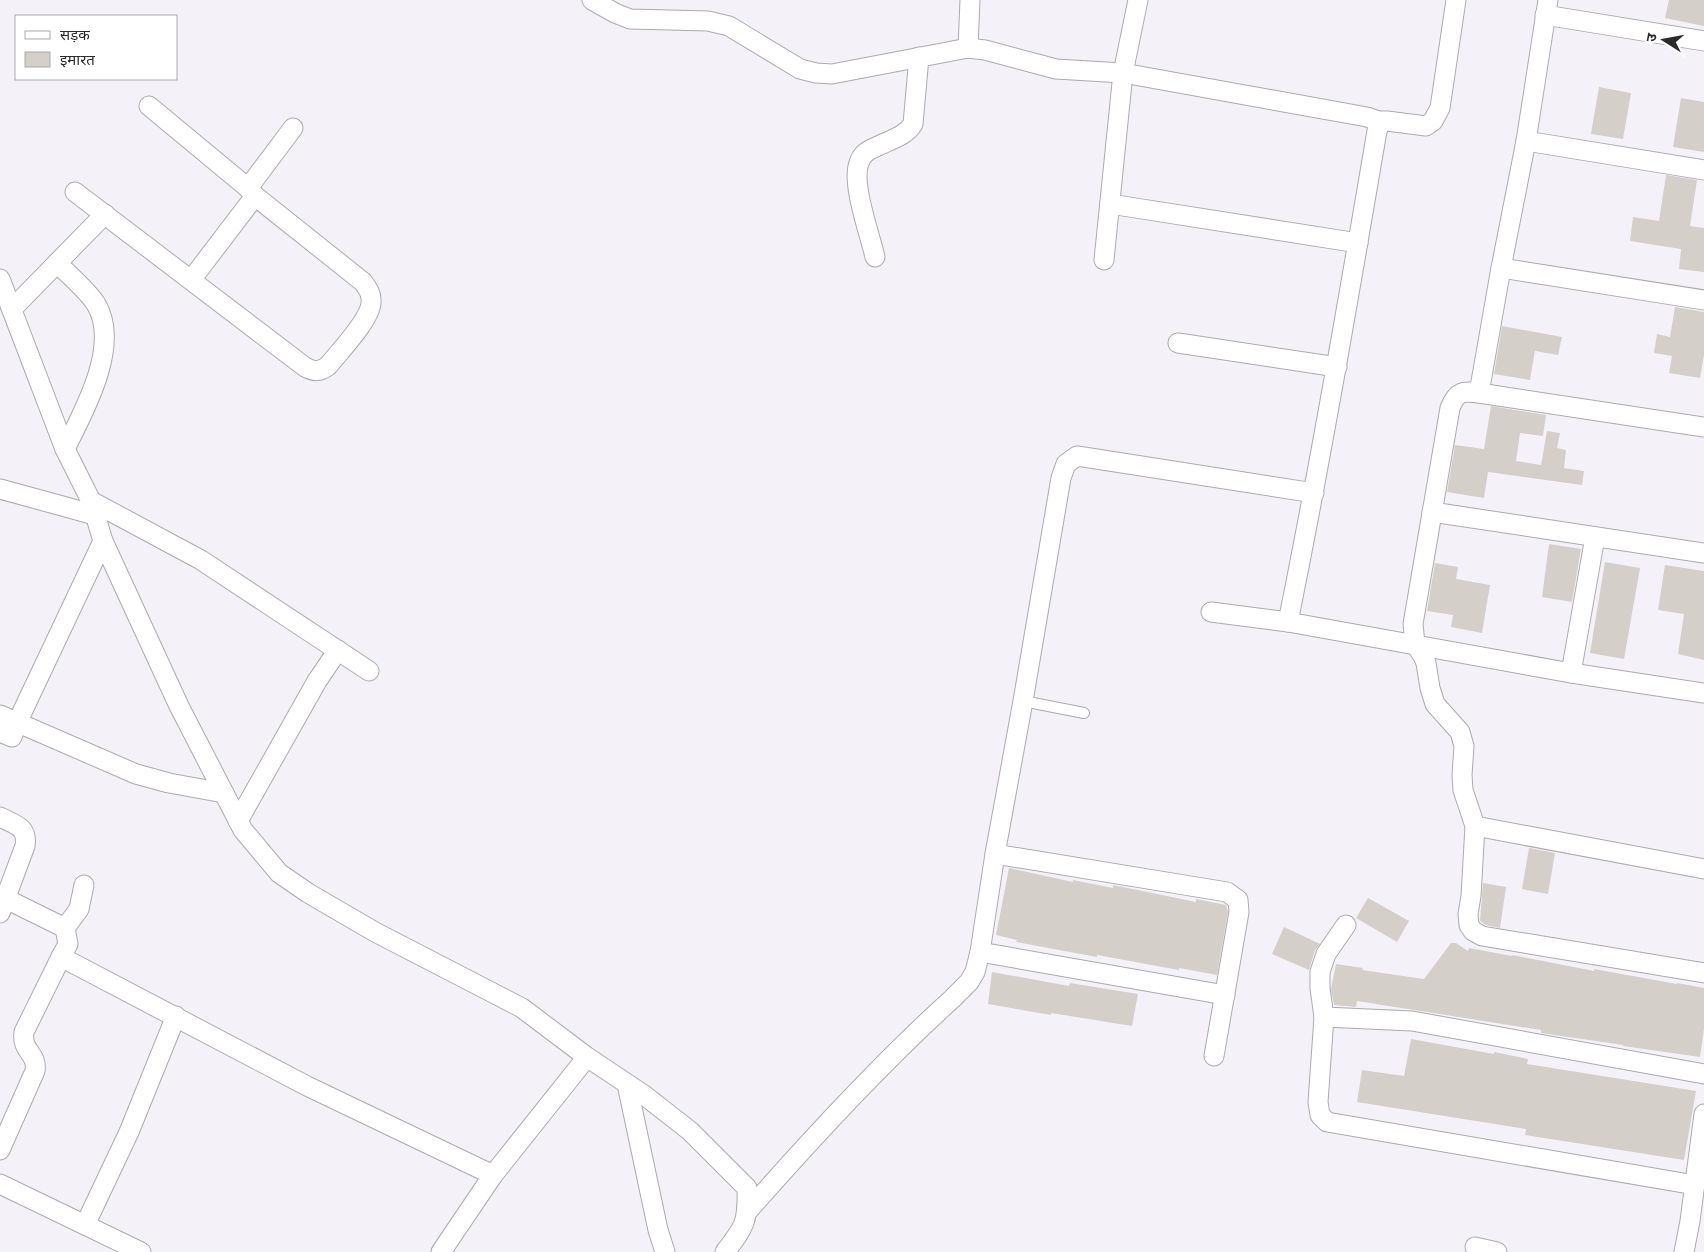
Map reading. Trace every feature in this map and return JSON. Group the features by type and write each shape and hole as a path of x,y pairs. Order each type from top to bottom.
{"street":[{"path":"592,0 625,8 630,18 708,21 729,26 800,69 816,73 832,74 968,48 985,50 1056,69 1123,73 1367,117 1381,122 1387,121 1426,126 1433,121 1440,108 1454,0"},
{"path":"968,48 970,0"},
{"path":"1104,260 1123,73 1138,0"},
{"path":"1479,393 1526,141 1546,8 1704,42"},
{"path":"876,257 860,195 857,177 859,163 866,151 909,131 912,124 920,57"},
{"path":"75,192 305,367 313,371 320,371 328,366 368,315 371,293 363,282 149,106"},
{"path":"1288,622 1337,367 1376,131 1381,122"},
{"path":"190,280 252,192 293,128"},
{"path":"1526,141 1704,170"},
{"path":"1110,204 1358,243"},
{"path":"12,309 105,214"},
{"path":"57,262 96,303 104,321 104,344 99,371 85,409 65,448"},
{"path":"1501,268 1704,300"},
{"path":"0,279 65,448 93,508 103,541 179,706 243,830 279,873 308,893 375,932 522,1008 690,1131 746,1188 747,1212 742,1230 725,1252"},
{"path":"1178,343 1337,367"},
{"path":"1704,427 1479,393 1459,393 1454,398 1450,408 1413,615 1415,644 1426,663 1435,704 1460,732 1464,746 1463,790 1475,826 1471,896 1468,914 1469,925 1473,931 1482,936 1704,973"},
{"path":"747,1212 792,1160 969,982 975,972 980,952 995,854 1023,701 1060,478 1066,464 1077,456 1314,493"},
{"path":"0,489 93,508 202,560 369,672"},
{"path":"1432,512 1704,552"},
{"path":"1571,673 1595,537"},
{"path":"0,732 12,737 103,541"},
{"path":"1211,612 1288,622 1571,673 1704,693"},
{"path":"238,821 317,681 338,650"},
{"path":"0,715 136,774 169,783 224,793"},
{"path":"0,817 25,832 26,838 25,846 2,902 65,928"},
{"path":"1475,826 1704,869"},
{"path":"995,854 1227,892 1238,900 1239,912 1214,1056"},
{"path":"0,1150 35,1071 36,1064 22,1040 24,1032 68,944 65,928 79,909 84,884"},
{"path":"1346,925 1326,954 1320,972 1324,1017 1318,1102 1320,1115 1327,1122 1695,1186"},
{"path":"980,952 1225,995"},
{"path":"61,957 307,1086 493,1175"},
{"path":"85,1225 129,1132 176,1016"},
{"path":"1324,1017 1412,1021 1704,1074"},
{"path":"441,1252 493,1175 587,1057"},
{"path":"626,1084 656,1221 665,1252"},
{"path":"1684,1252 1704,1114"},
{"path":"0,1184 141,1252"},
{"path":"1475,1247 1497,1252"}],"lane":[{"path":"1023,701 1084,713"}],"building":[{"path":"1669,0 1704,0 1704,26 1665,18"},
{"path":"1599,87 1631,93 1623,139 1591,134"},
{"path":"1681,98 1704,102 1704,152 1673,147"},
{"path":"1666,175 1697,180 1690,226 1704,228 1704,272 1679,269 1681,249 1630,241 1633,217 1659,221"},
{"path":"1675,307 1704,312 1704,355 1700,378 1669,373 1672,356 1654,353 1657,334 1670,337"},
{"path":"1502,326 1562,337 1558,355 1535,351 1530,380 1494,374"},
{"path":"1491,406 1546,415 1543,436 1520,433 1516,461 1541,465 1547,431 1560,433 1557,448 1566,450 1564,468 1584,471 1582,485 1488,472 1484,498 1447,492 1455,445 1484,449"},
{"path":"1549,544 1581,549 1572,602 1542,597"},
{"path":"1605,562 1640,568 1624,659 1590,653"},
{"path":"1435,563 1458,567 1456,579 1490,585 1482,633 1451,627 1453,615 1427,611"},
{"path":"1665,565 1704,571 1704,660 1678,654 1684,614 1658,610"},
{"path":"1529,848 1555,853 1548,894 1522,889"},
{"path":"1009,868 1073,882 1073,880 1113,888 1113,885 1196,902 1196,899 1226,905 1228,912 1217,975 1097,955 1097,957 1016,942 1017,940 996,935"},
{"path":"1483,883 1506,887 1500,928 1486,925 1480,921"},
{"path":"1368,898 1409,921 1397,942 1356,918"},
{"path":"1284,927 1320,944 1315,950 1309,970 1272,954"},
{"path":"1451,943 1456,943 1468,951 1469,948 1594,971 1594,969 1704,988 1704,1029 1700,1057 1541,1033 1541,1030 1357,1001 1356,1007 1334,1005 1331,989 1336,964 1363,968 1362,970 1424,979"},
{"path":"992,972 1069,986 1070,983 1138,994 1132,1026 988,1004"},
{"path":"1411,1039 1528,1059 1527,1064 1696,1091 1684,1160 1525,1135 1526,1129 1357,1102 1362,1070 1404,1076"}]}
